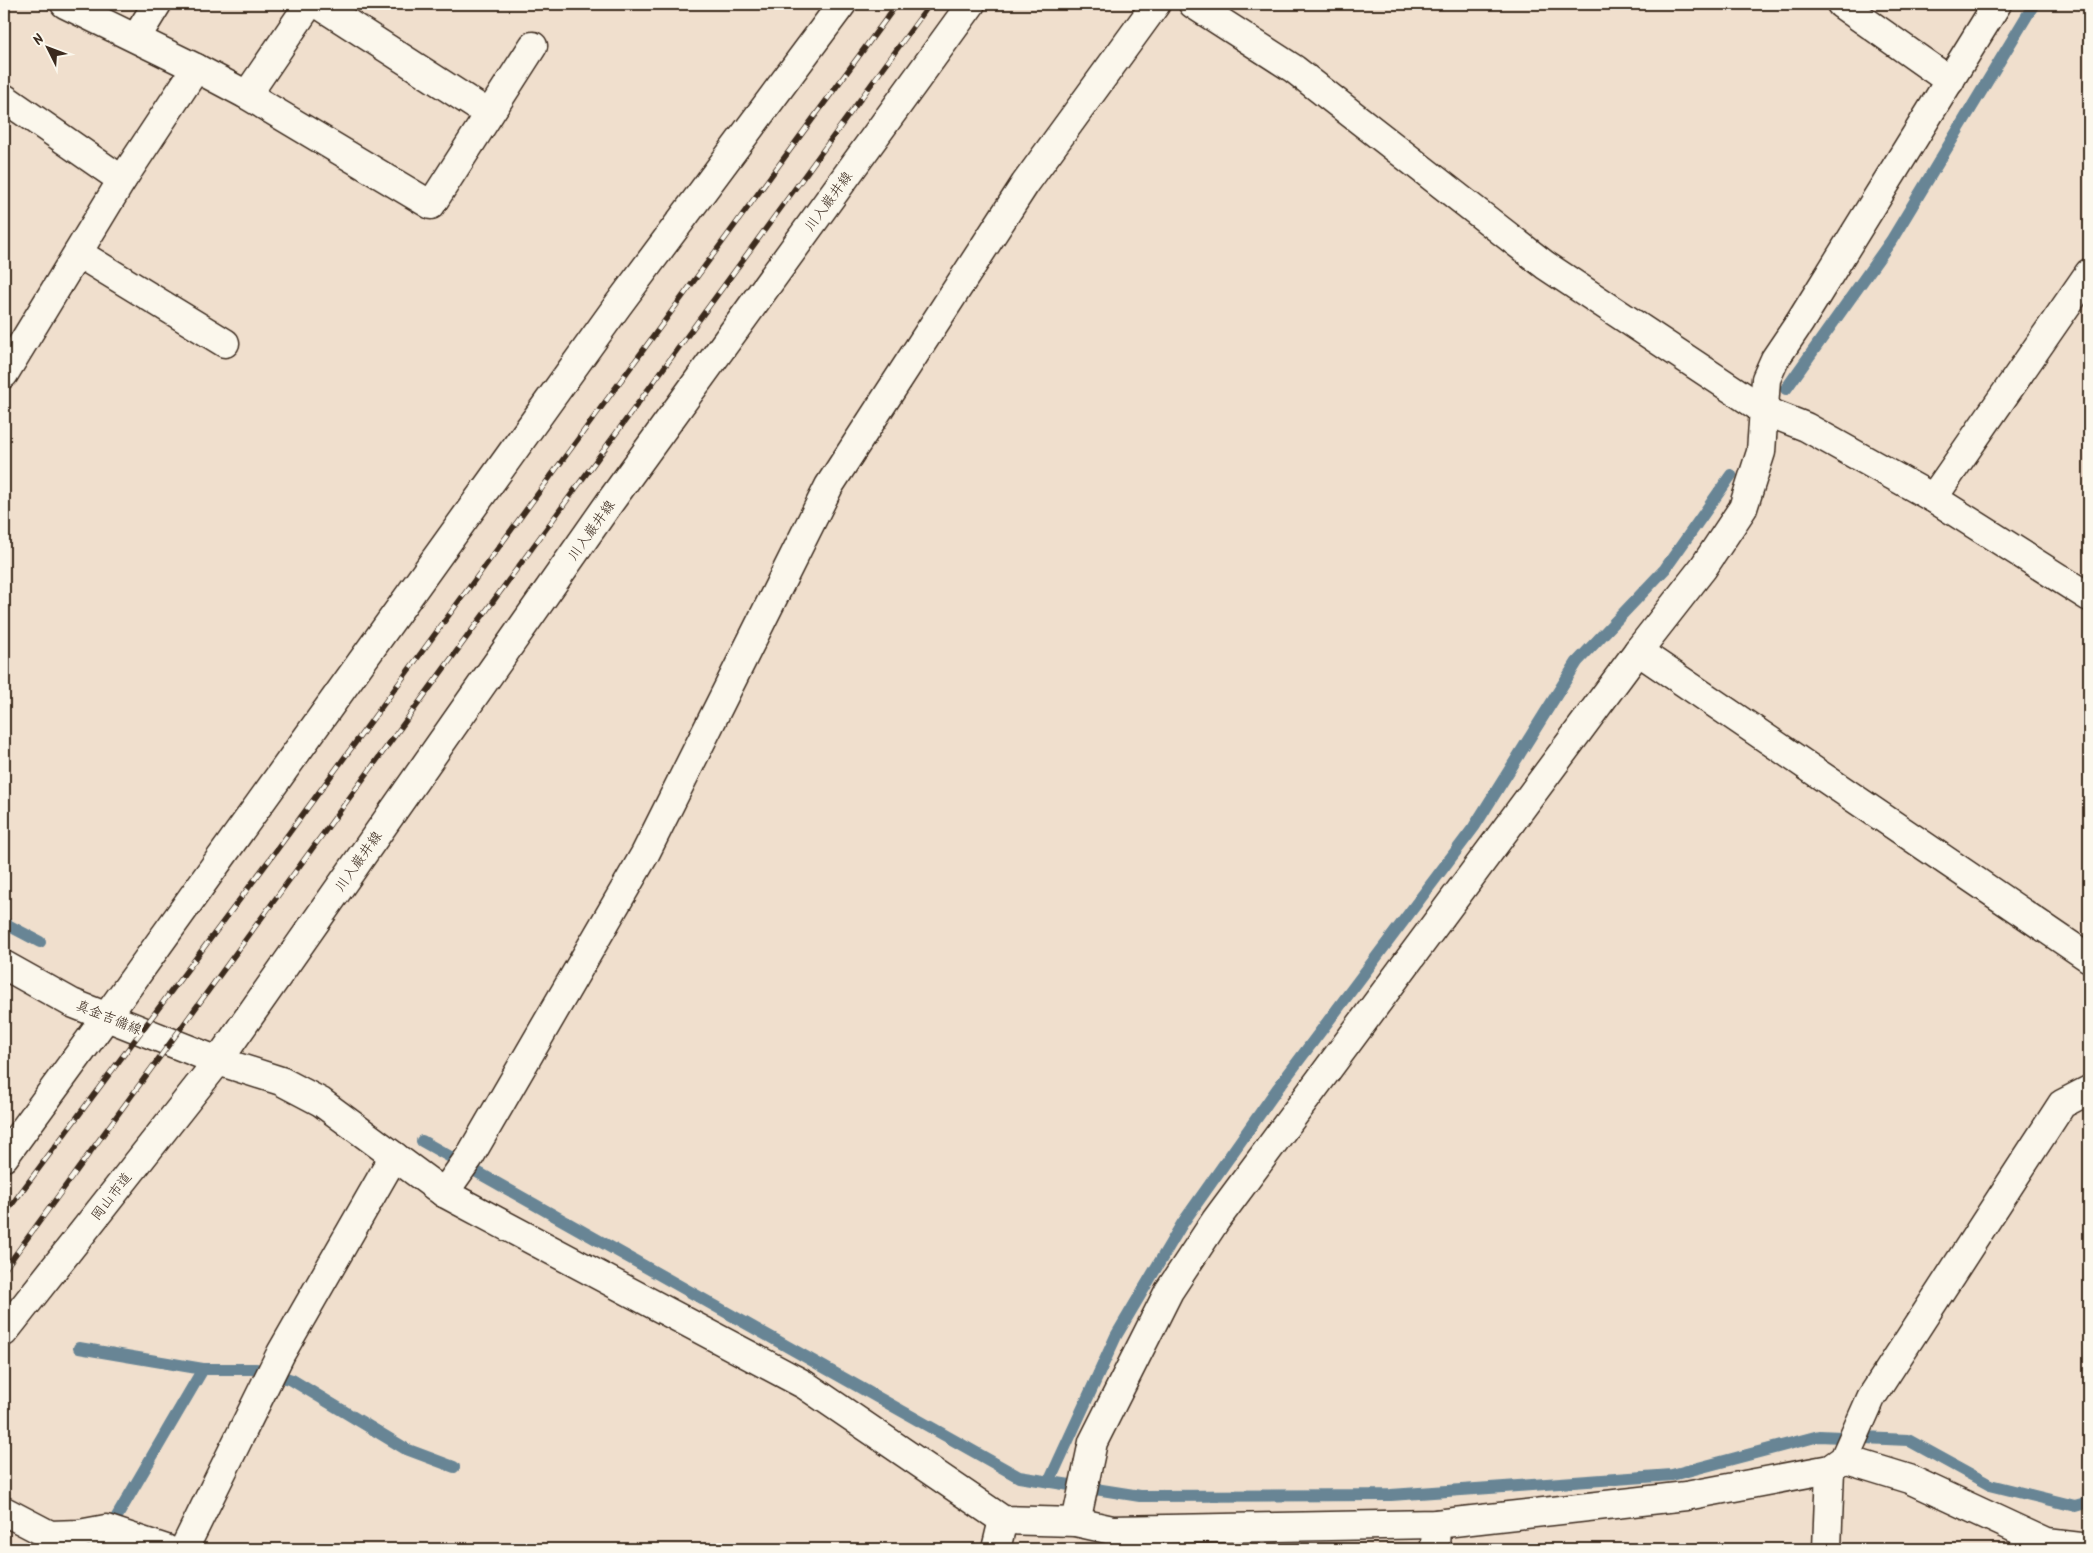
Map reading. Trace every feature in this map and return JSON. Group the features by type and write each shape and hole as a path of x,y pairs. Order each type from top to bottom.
{"street":[{"path":"65,4 248,95 431,204 533,46"},
{"path":"136,38 157,4"},
{"path":"248,95 309,4"},
{"path":"318,4 489,114"},
{"path":"4,1157 612,313 842,4"},
{"name":"川入巌井線","path":"218,1061 610,502 971,4"},
{"path":"448,1188 470,1156 645,854 829,486 1025,184 1156,4"},
{"path":"1193,4 1294,69 1545,265 1765,411 1806,427 1933,498 2089,597"},
{"path":"1841,4 1950,81"},
{"path":"1076,1522 1093,1442 1169,1291 1216,1220 1638,651 1703,568 1743,508 1761,452 1766,379 1775,359 1800,322 1997,4"},
{"path":"4,374 122,180 196,68"},
{"path":"4,98 122,180"},
{"path":"78,253 225,343"},
{"path":"1933,498 2089,273"},
{"path":"1638,651 2089,958"},
{"name":"真金吉備線","path":"4,965 72,1003 218,1061 281,1081 321,1102 394,1156 448,1188 805,1385 1003,1520"},
{"name":"岡山市道","path":"4,1332 218,1061"},
{"path":"1827,1549 1836,1464 1871,1398 2062,1104 2089,1090"},
{"path":"184,1549 271,1373 394,1156"},
{"path":"996,1549 1003,1520 1076,1522 1112,1540 1435,1536 1686,1496 1836,1464 1909,1479 2047,1543 2089,1548"},
{"path":"4,1511 50,1535 77,1542 112,1530 166,1549"}],"waterway":[{"path":"1786,389 1891,241 2034,4"},
{"path":"1049,1482 1116,1336 1182,1224 1278,1088 1474,827 1577,662 1665,569 1731,475"},
{"path":"4,923 40,942"},
{"path":"422,1141 1019,1477 1140,1496 1391,1495 1672,1475 1819,1436 1908,1440 1990,1485 2075,1506 2089,1502"},
{"path":"79,1348 203,1369 256,1369 292,1380 406,1449 454,1467"},
{"path":"98,1549 203,1369"}],"railway":[{"path":"4,1215 270,859 897,4"},
{"path":"4,1270 930,4"}]}
